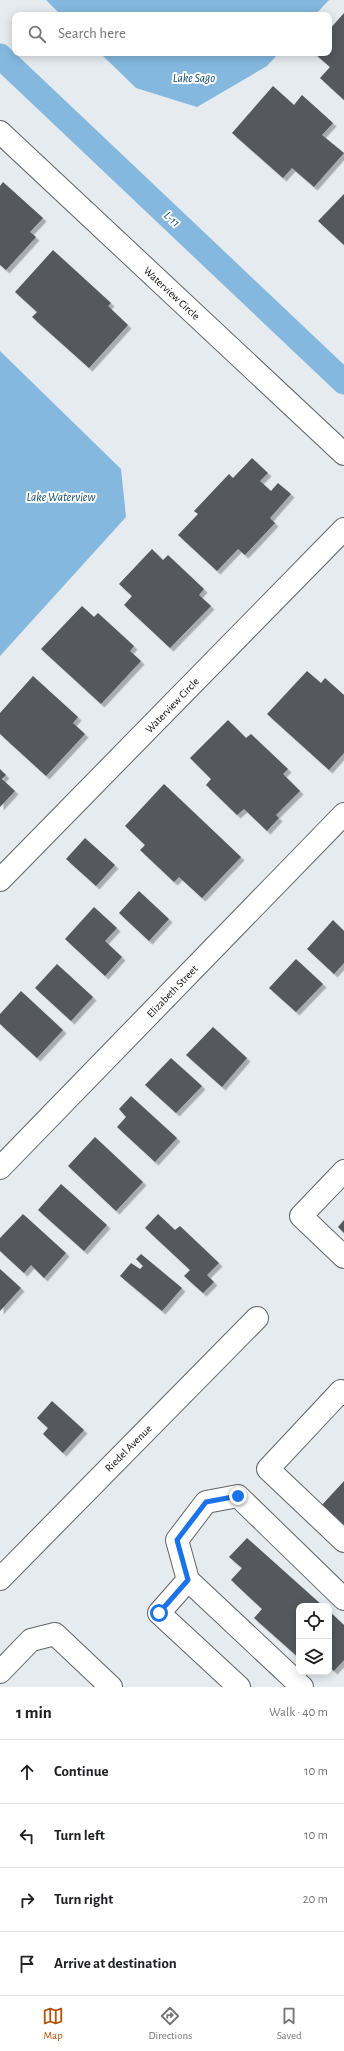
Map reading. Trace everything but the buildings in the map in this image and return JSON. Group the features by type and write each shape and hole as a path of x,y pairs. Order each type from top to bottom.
{"street":[{"name":"Waterview Circle","path":"0,132 344,454"},
{"name":"Waterview Circle","path":"0,880 344,529"},
{"name":"Elizabeth Street","path":"0,1168 344,814"},
{"path":"344,1171 301,1216 344,1257"},
{"name":"Riedel Avenue","path":"0,1578 257,1318"},
{"path":"344,1394 341,1391 268,1469 344,1541"},
{"path":"302,1687 188,1580 177,1540 206,1502 238,1496 344,1599"},
{"path":"188,1580 159,1613 240,1687"},
{"path":"0,1672 31,1640 55,1634 111,1687"}],"water":[{"path":"46,0 329,0 318,12 58,12"},
{"name":"Lake Sago","path":"103,56 276,56 267,66 197,107 136,88"},
{"name":"Lake Waterview","path":"0,351 121,469 126,517 0,656"}],"waterway":[{"name":"L-11","path":"0,56 344,382"}],"route":[{"path":"159,1613 188,1580 177,1540 206,1502 238,1496"}]}
